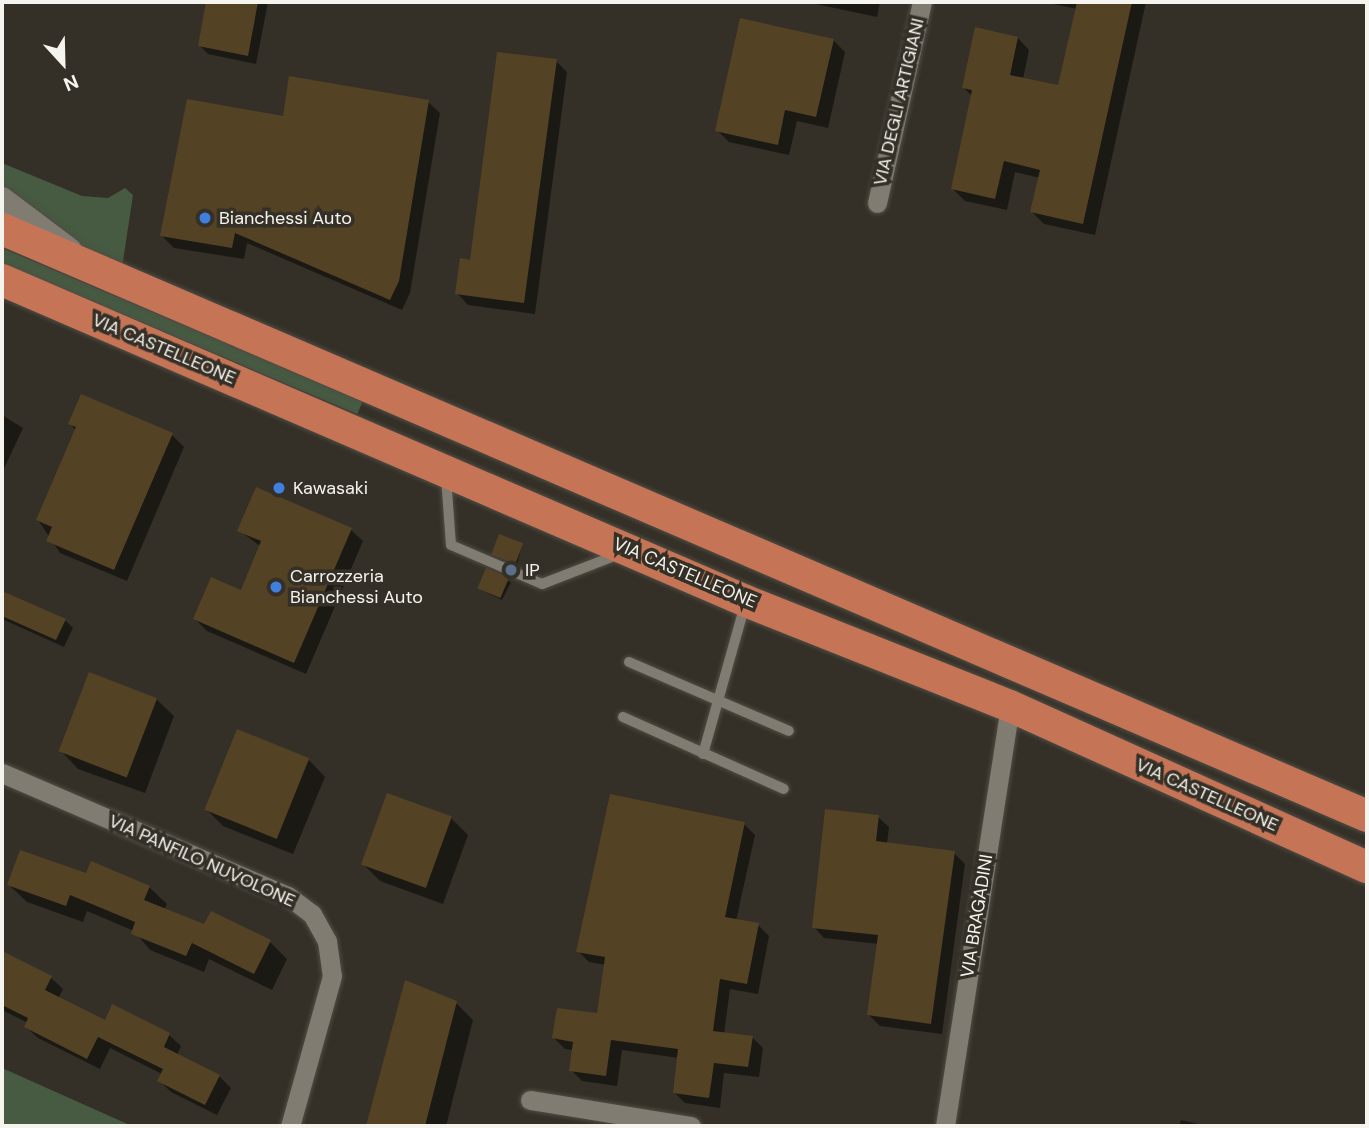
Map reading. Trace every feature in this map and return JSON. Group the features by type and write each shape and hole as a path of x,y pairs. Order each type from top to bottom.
{"main road":[{"path":"2,229 1367,816"},
{"name":"VIA CASTELLEONE","path":"2,280 746,601 1010,706 1367,867"}],"street":[{"name":"VIA DEGLI ARTIGIANI","path":"877,203 922,2"},
{"path":"2,199 90,265"},
{"name":"VIA BRAGADINI","path":"945,1126 1010,706"},
{"name":"VIA PANFILO NUVOLONE","path":"2,773 288,896 312,914 327,941 332,976 290,1126"},
{"path":"530,1100 691,1126"}],"lane":[{"path":"445,470 451,545 542,584 630,550"},
{"path":"702,754 746,601"},
{"path":"629,662 789,731"},
{"path":"623,717 784,789"}],"green space":[{"path":"2,163 82,196 108,198 125,188 133,195 122,268 87,253 2,192"},
{"path":"2,248 363,401 357,414 2,263"},
{"path":"2,1068 132,1126 2,1126"}],"building":[{"path":"206,2 258,2 248,56 198,46"},
{"path":"1077,2 1132,2 1083,224 1030,212 1040,170 1004,161 995,199 951,189 972,90 962,88 975,27 1018,37 1010,75 1058,85"},
{"path":"740,18 834,39 816,117 785,110 778,145 715,131"},
{"path":"497,52 557,59 524,303 455,294 460,258 470,260"},
{"path":"289,76 429,100 399,281 390,300 235,233 232,248 160,236 187,99 283,116"},
{"path":"81,394 173,433 114,570 46,541 52,527 36,520 76,427 68,424"},
{"path":"256,487 352,528 294,663 193,619 211,577 241,590 261,541 237,531"},
{"path":"499,534 523,543 515,564 491,555"},
{"path":"486,568 509,578 500,598 477,588"},
{"path":"2,591 66,619 56,640 2,616"},
{"path":"89,672 157,698 127,778 59,751"},
{"path":"237,729 309,758 277,839 204,810"},
{"path":"387,793 452,817 426,888 361,864"},
{"path":"610,794 745,822 725,917 759,923 747,984 720,979 713,1031 753,1036 748,1067 714,1063 709,1098 673,1093 678,1049 611,1040 606,1076 569,1071 573,1042 552,1038 557,1008 597,1013 605,957 576,952"},
{"path":"825,809 879,815 876,841 955,851 931,1024 867,1015 878,935 812,928"},
{"path":"20,850 86,873 91,861 150,886 144,900 204,924 211,911 271,940 254,974 192,943 186,956 131,934 135,922 70,895 66,906 7,885"},
{"path":"2,951 52,976 45,990 105,1020 112,1004 170,1033 164,1047 220,1075 205,1105 157,1081 163,1069 98,1037 87,1059 24,1027 28,1018 2,1005"},
{"path":"405,980 457,1001 425,1126 366,1126"}],"place":[{"name":"Bianchessi Auto","path":"205,218"},
{"name":"Kawasaki","path":"279,488"},
{"name":"IP","path":"511,570"},
{"name":"Carrozzeria Bianchessi Auto","path":"276,587"}]}
